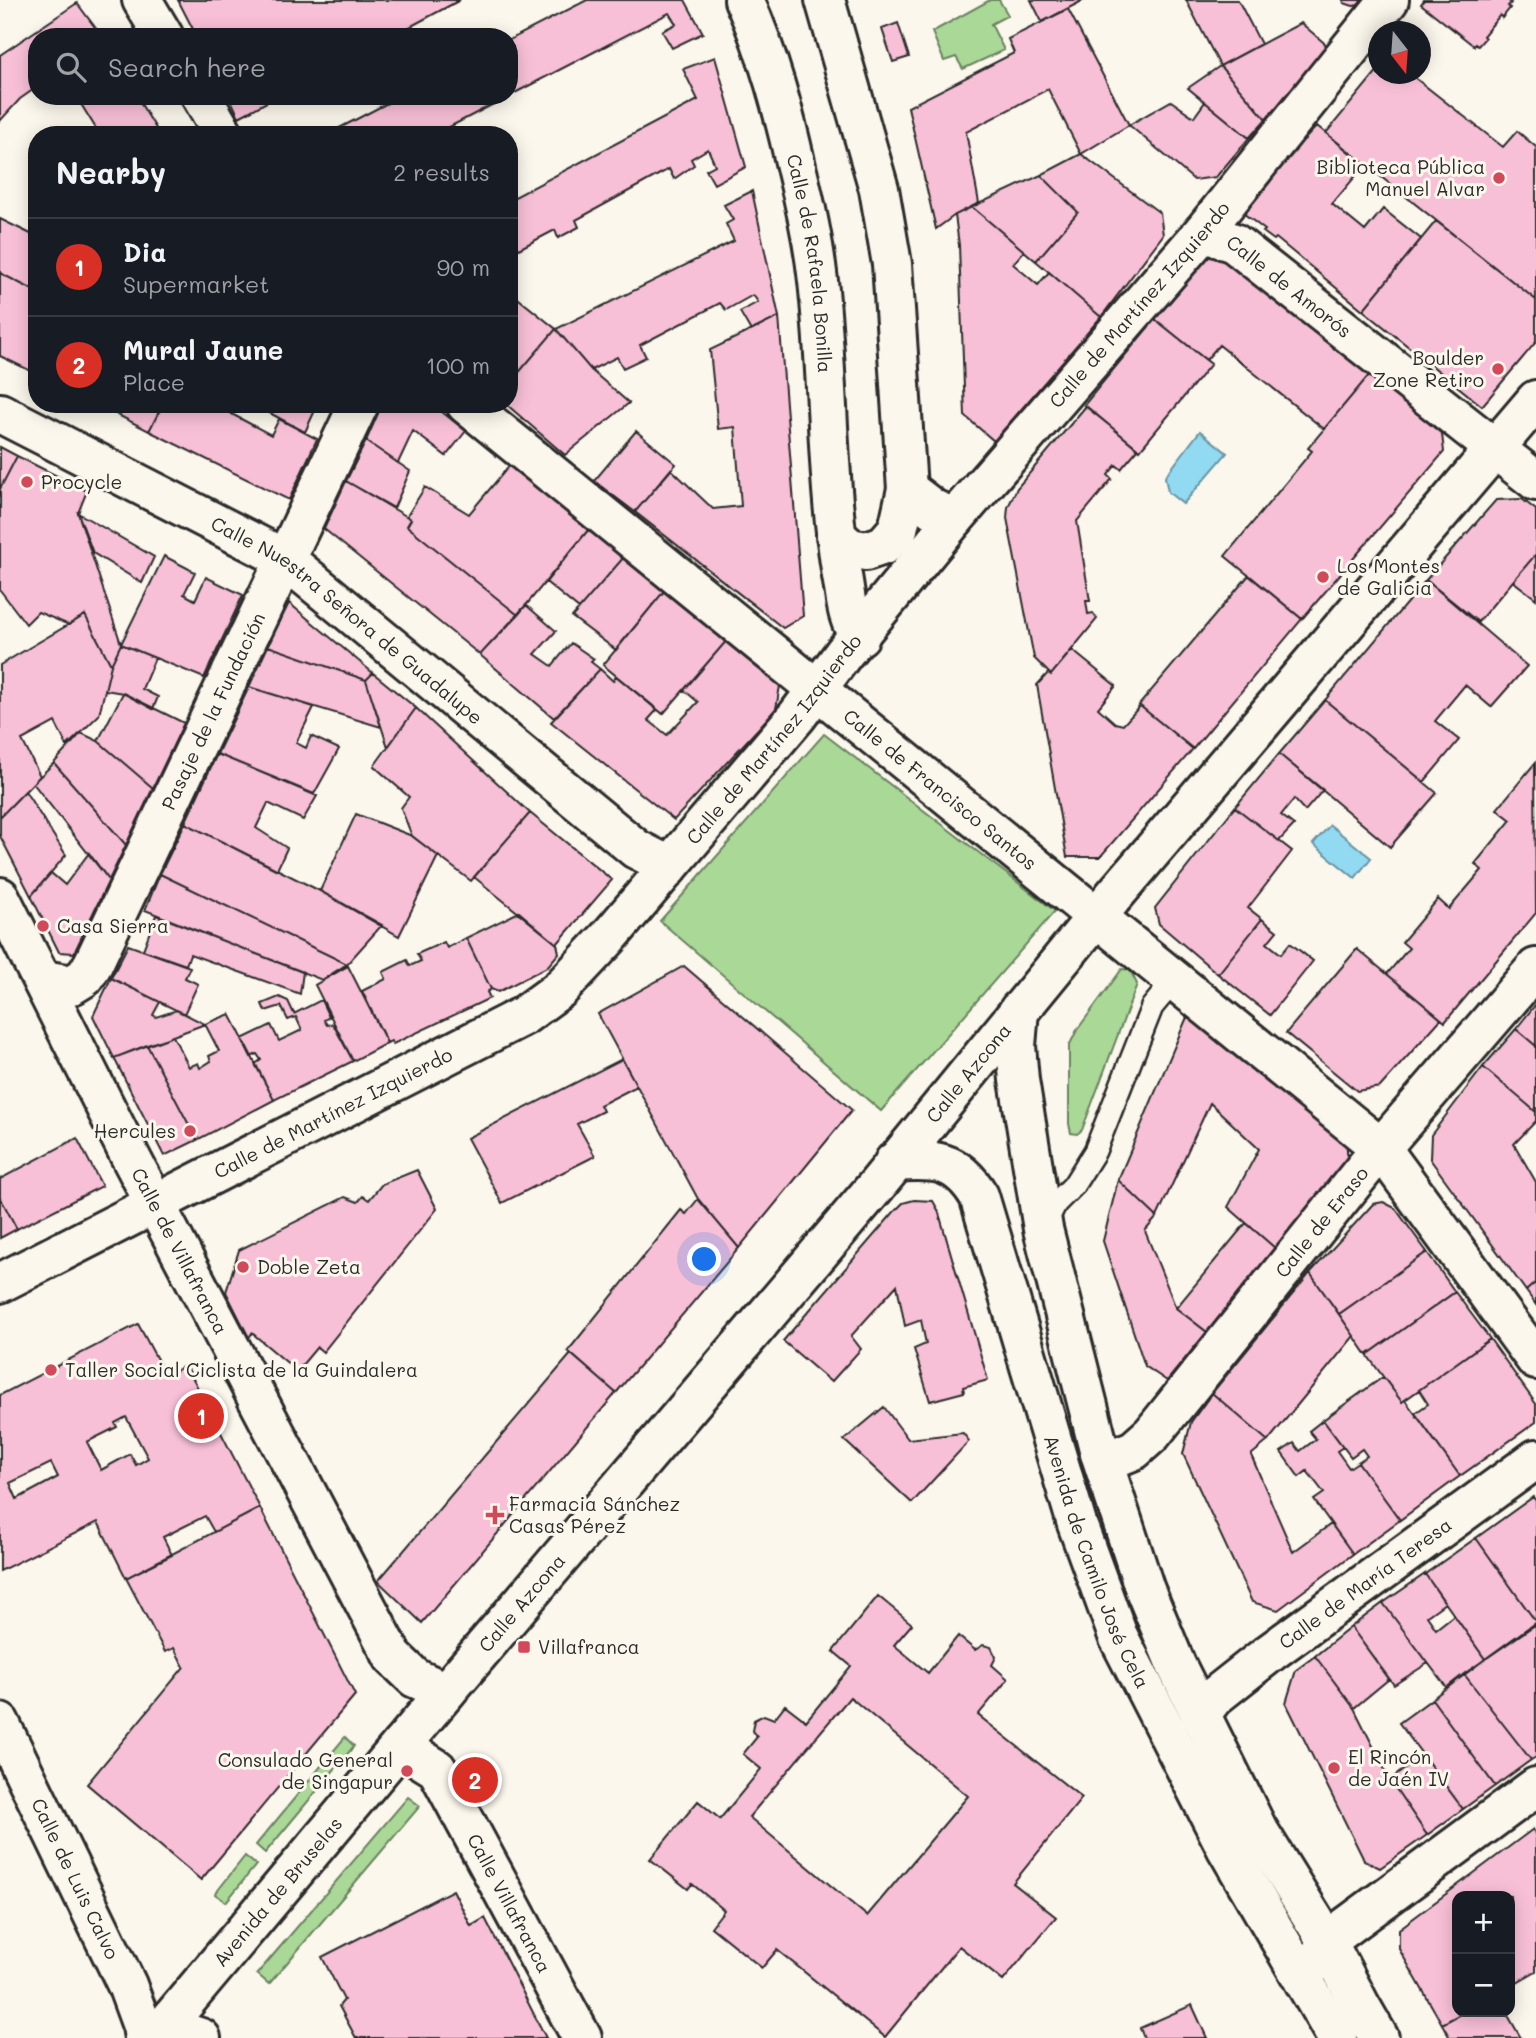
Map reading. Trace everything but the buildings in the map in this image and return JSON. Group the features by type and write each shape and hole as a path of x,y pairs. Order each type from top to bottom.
{"street":[{"path":"142,0 159,28"},
{"name":"Calle de Rafaela Bonilla","path":"744,0 759,34 785,118 806,206 818,279 836,536 848,607 853,627 860,636"},
{"path":"825,0 879,189 892,264 907,489 898,528 884,545 866,551 850,548 836,536"},
{"name":"Calle de Martínez Izquierdo","path":"0,1283 523,1016 560,989 797,716 844,653 956,518 1203,232 1389,0"},
{"path":"206,105 219,126"},
{"name":"Calle de Amorós","path":"1203,232 1234,243 1536,481"},
{"name":"Calle Azcona","path":"400,1745 894,1162 1096,917 1536,400"},
{"name":"Calle Nuestra Señora de Guadalupe","path":"0,413 285,559 636,849 669,866"},
{"name":"Pasaje de la Fundación","path":"43,980 72,985 85,977 93,964 355,413"},
{"name":"Calle de Francisco Santos","path":"477,413 1381,1148 1536,1360"},
{"path":"907,489 933,509 956,518"},
{"name":"Calle de Villafranca","path":"0,897 155,1205 393,1657 415,1678 446,1692"},
{"name":"Calle de Eraso","path":"1100,1453 1114,1458 1134,1450 1152,1434 1381,1148 1536,968"},
{"name":"Avenida de Camilo José Cela","path":"1019,1010 1016,1046 1019,1080 1043,1229 1100,1453 1145,1590 1176,1665 1257,1828 1327,1941 1379,2038"},
{"name":"Avenida de Camilo José Cela","path":"894,1162 943,1162 972,1184 979,1196 1077,1524 1118,1636 1227,1849 1279,1934 1337,2038"},
{"name":"Calle de María Teresa","path":"1200,1716 1214,1698 1272,1652 1536,1460"},
{"name":"Calle de Luis Calvo","path":"0,1723 127,1985 142,2026 154,2034"},
{"name":"Avenida de Bruselas","path":"154,2034 400,1745"},
{"name":"Calle Villafranca","path":"400,1745 437,1769 582,2038"},
{"path":"1310,1993 1315,1965 1327,1941 1536,1787"},
{"path":"154,2034 192,2033 201,2038"}],"lane":[{"path":"1043,1229 1056,1203 1073,1186 1095,1151 1152,1007 1162,995 1178,984"}],"green space":[{"path":"990,0 999,0 1008,15 991,24 1004,50 963,69 956,57 944,61 932,32"},
{"path":"824,734 1055,911 881,1111 660,921"},
{"path":"1122,969 1130,970 1137,984 1082,1130 1077,1134 1071,1133 1069,1046 1077,1030"},
{"path":"345,1737 354,1746 265,1853 256,1845"},
{"path":"408,1797 420,1806 269,1984 257,1974"},
{"path":"245,1856 256,1865 226,1902 215,1894"}],"water":[{"path":"1200,431 1227,453 1183,504 1168,492 1165,477"},
{"path":"1330,825 1371,858 1355,878 1313,844"}],"place":[{"name":"Biblioteca Pública Manuel Alvar","path":"1499,178"},
{"name":"Boulder Zone Retiro","path":"1498,369"},
{"name":"Procycle","path":"27,482"},
{"name":"Los Montes de Galicia","path":"1323,577"},
{"name":"Casa Sierra","path":"43,926"},
{"name":"Hercules","path":"190,1131"},
{"name":"Doble Zeta","path":"243,1267"},
{"name":"Taller Social Ciclista de la Guindalera","path":"51,1370"},
{"name":"Dia","path":"201,1416"},
{"name":"Farmacia Sánchez Casas Pérez","path":"495,1515"},
{"name":"Villafranca","path":"524,1647"},
{"name":"El Rincón de Jaén IV","path":"1334,1768"},
{"name":"Consulado General de Singapur","path":"407,1771"},
{"name":"Mural Jaune","path":"475,1780"}]}
